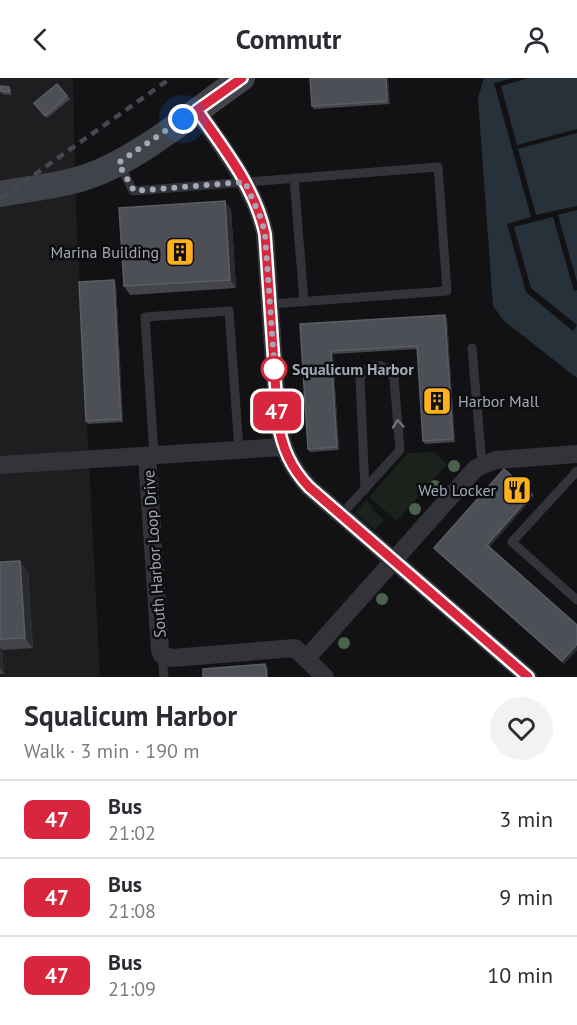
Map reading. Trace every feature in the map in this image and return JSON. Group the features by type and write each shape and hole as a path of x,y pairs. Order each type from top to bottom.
{"street":[{"path":"0,194 86,177 118,163 242,78"},
{"path":"197,110 245,182 262,221 265,234 278,422 283,447 302,479 528,677"},
{"path":"0,465 283,447"},
{"path":"306,658 471,472 482,464 507,458 577,454"},
{"name":"South Harbor Loop Drive","path":"151,455 159,639 162,656 172,658 295,648 325,677"}],"lane":[{"path":"118,163 134,191 438,167 447,291 270,304"},
{"path":"294,178 304,302"},
{"path":"151,455 145,317 229,311 239,450"},
{"path":"472,348 482,464"},
{"path":"341,515 365,490 400,450 394,379 388,369 378,365 367,368 360,378 365,490"},
{"path":"577,471 512,542 577,600"},
{"path":"162,656 164,677"}],"shaded area":[{"path":"0,78 73,78 76,208 100,677 0,677"},
{"path":"484,78 577,78 577,378 504,321 493,306 478,98"},
{"path":"433,452 447,464 397,521 369,497 408,453"},
{"path":"366,500 384,520 375,530 355,513"}],"pier":[{"path":"514,78 528,78 501,86 517,145 577,129 577,133 518,149 536,215 577,206 577,210 558,215 577,282 577,290 574,291 553,217 514,227 531,288 577,325 573,331 526,292 507,224 531,217 494,83"}],"building":[{"path":"310,78 386,78 387,101 312,106"},
{"path":"57,84 67,96 45,116 34,103"},
{"path":"1,86 9,87 9,92 0,91"},
{"name":"Marina Building","path":"225,201 230,280 124,286 119,208"},
{"path":"114,280 121,419 86,421 79,282"},
{"name":"Harbor Mall","path":"445,315 453,439 423,441 417,346 331,351 337,447 308,449 300,324"},
{"path":"504,469 532,494 487,545 577,625 577,644 562,661 434,548"},
{"path":"20,561 25,638 0,639 0,562"},
{"path":"265,664 267,677 203,677 203,669"}],"railway":[{"path":"0,199 171,78"}],"bus line":[{"name":"47","path":"242,78 197,110 241,174 262,221 265,234 278,422 287,456 309,487 528,677"}],"place":[{"name":"Marina Building","path":"180,252"},
{"name":"Squalicum Harbor","path":"274,369"},
{"name":"Harbor Mall","path":"437,401"},
{"name":"Web Locker","path":"517,490"}],"route":[{"path":"183,119 118,163 134,191 245,182 262,221 265,234 275,375 274,369"}]}
